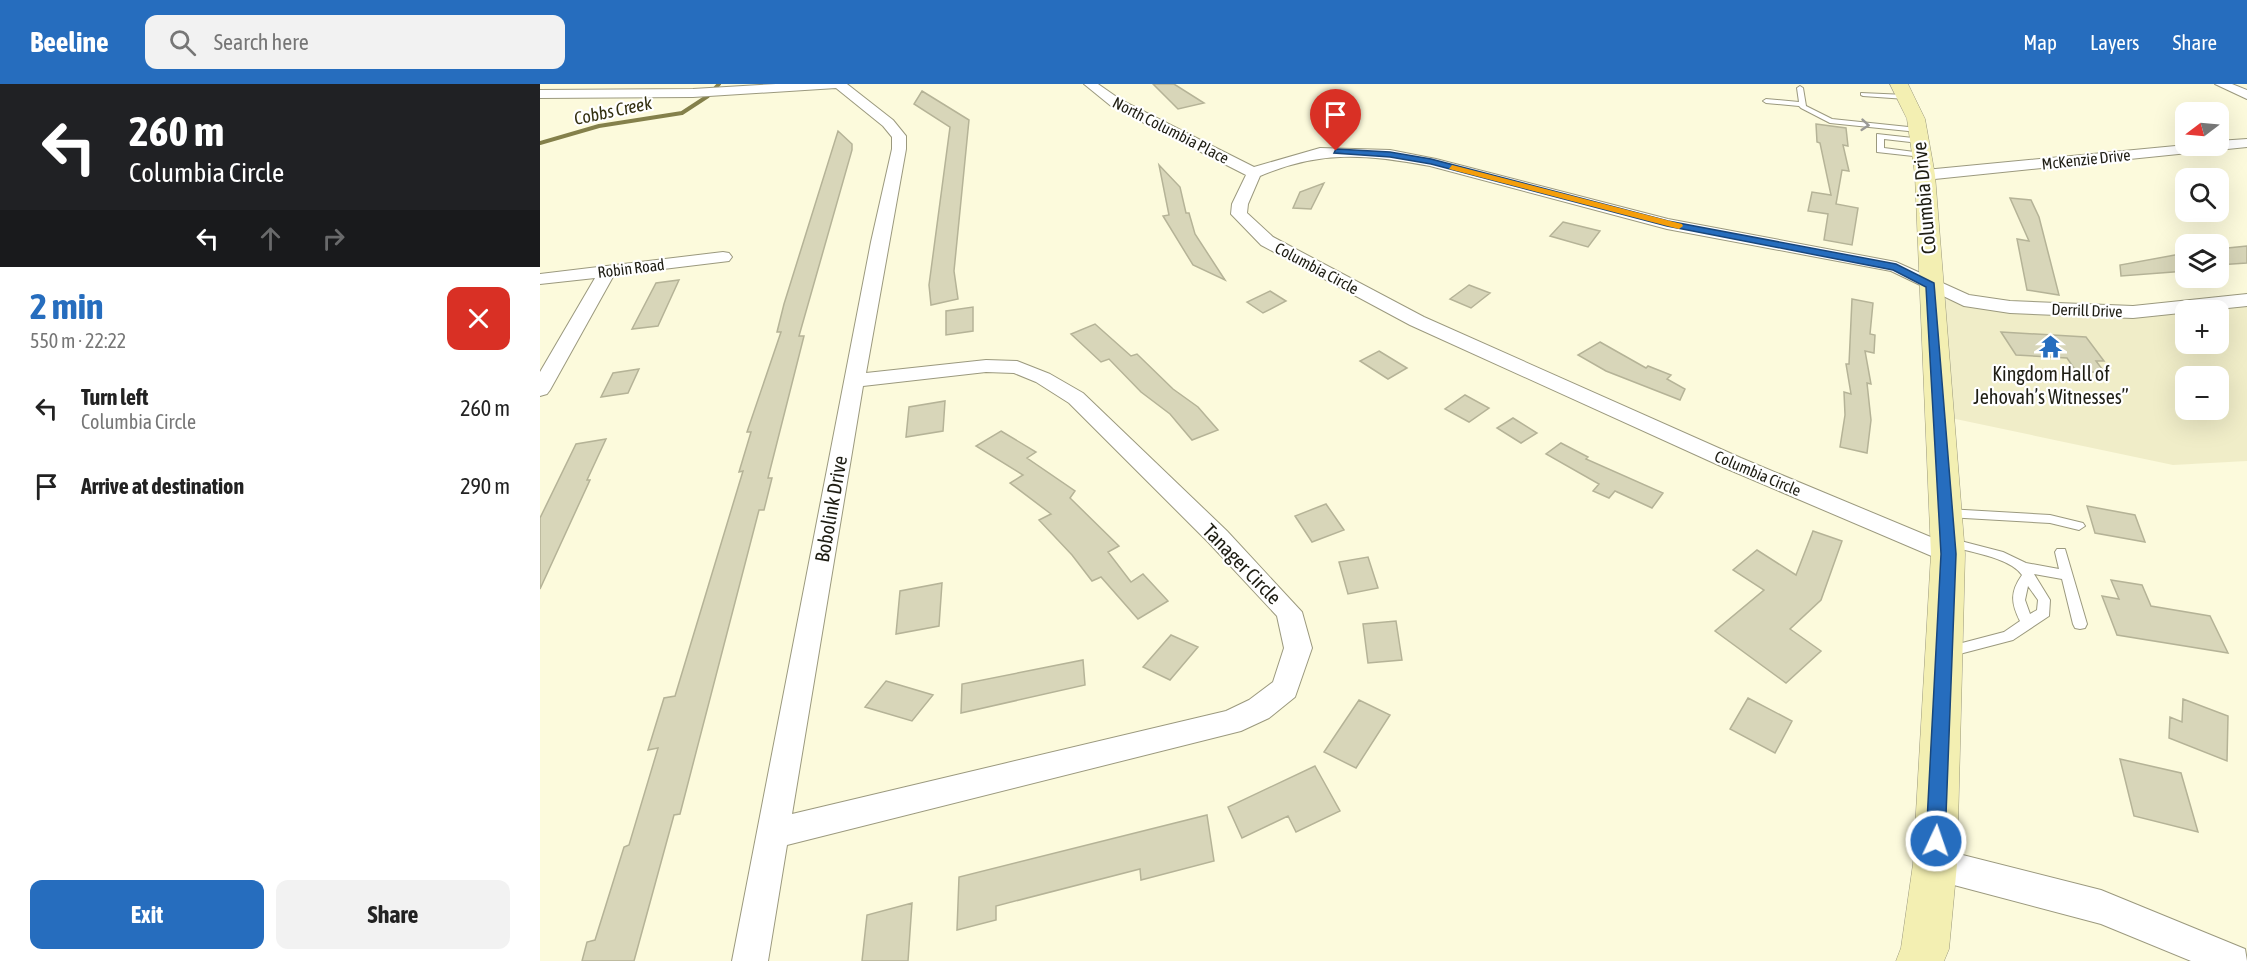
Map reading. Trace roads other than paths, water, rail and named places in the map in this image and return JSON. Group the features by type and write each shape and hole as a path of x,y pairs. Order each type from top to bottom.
{"main road":[{"name":"Columbia Drive","path":"1902,91 1921,150 1947,536 1935,864 1925,949 1920,961"}],"street":[{"path":"558,107 617,84"},
{"path":"540,94 693,93 839,84"},
{"name":"Bobolink Drive","path":"750,961 879,242 899,149 899,136 888,123 839,84"},
{"name":"North Columbia Place","path":"1090,84 1116,104 1254,173"},
{"path":"2221,84 2247,95"},
{"name":"McKenzie Drive","path":"1921,150 2247,143"},
{"path":"1254,173 1275,164 1320,152 1353,151 1390,154 1431,162 1667,224 1896,267 1931,285"},
{"name":"Columbia Circle","path":"1254,173 1240,204 1239,214 1267,241 1417,321 1733,463 1947,536"},
{"name":"Robin Road","path":"540,279 723,257"},
{"path":"540,390 608,270"},
{"name":"Derrill Drive","path":"1931,285 1964,300 2010,307 2145,311 2247,300"},
{"name":"Tanager Circle","path":"774,833 1232,722 1260,709 1285,688 1298,648 1289,612 1218,537 1076,398 1052,383 1017,367 986,366 855,381"},
{"path":"1935,864 2101,908 2233,961"}],"lane":[{"path":"1800,88 1802,104"},
{"path":"1863,93 1902,91"},
{"path":"1766,101 1802,104 1813,114 1830,121 1921,150"},
{"path":"1880,136 1921,150 1880,150 1880,136"},
{"path":"1947,536 2050,519 2079,526"},
{"path":"1944,653 2008,636 2044,612 2044,600 2026,572 1999,555 1947,536"},
{"path":"2061,552 2080,624"},
{"path":"2026,572 2066,575"},
{"path":"2026,572 2018,590 2018,603 2028,623"}],"waterway":[{"name":"Cobbs Creek","path":"540,143 599,126 682,113 708,96 719,84"}],"place":[{"name":"Kingdom Hall of Jehovah’s Witnesses”","path":"2051,346"}]}
